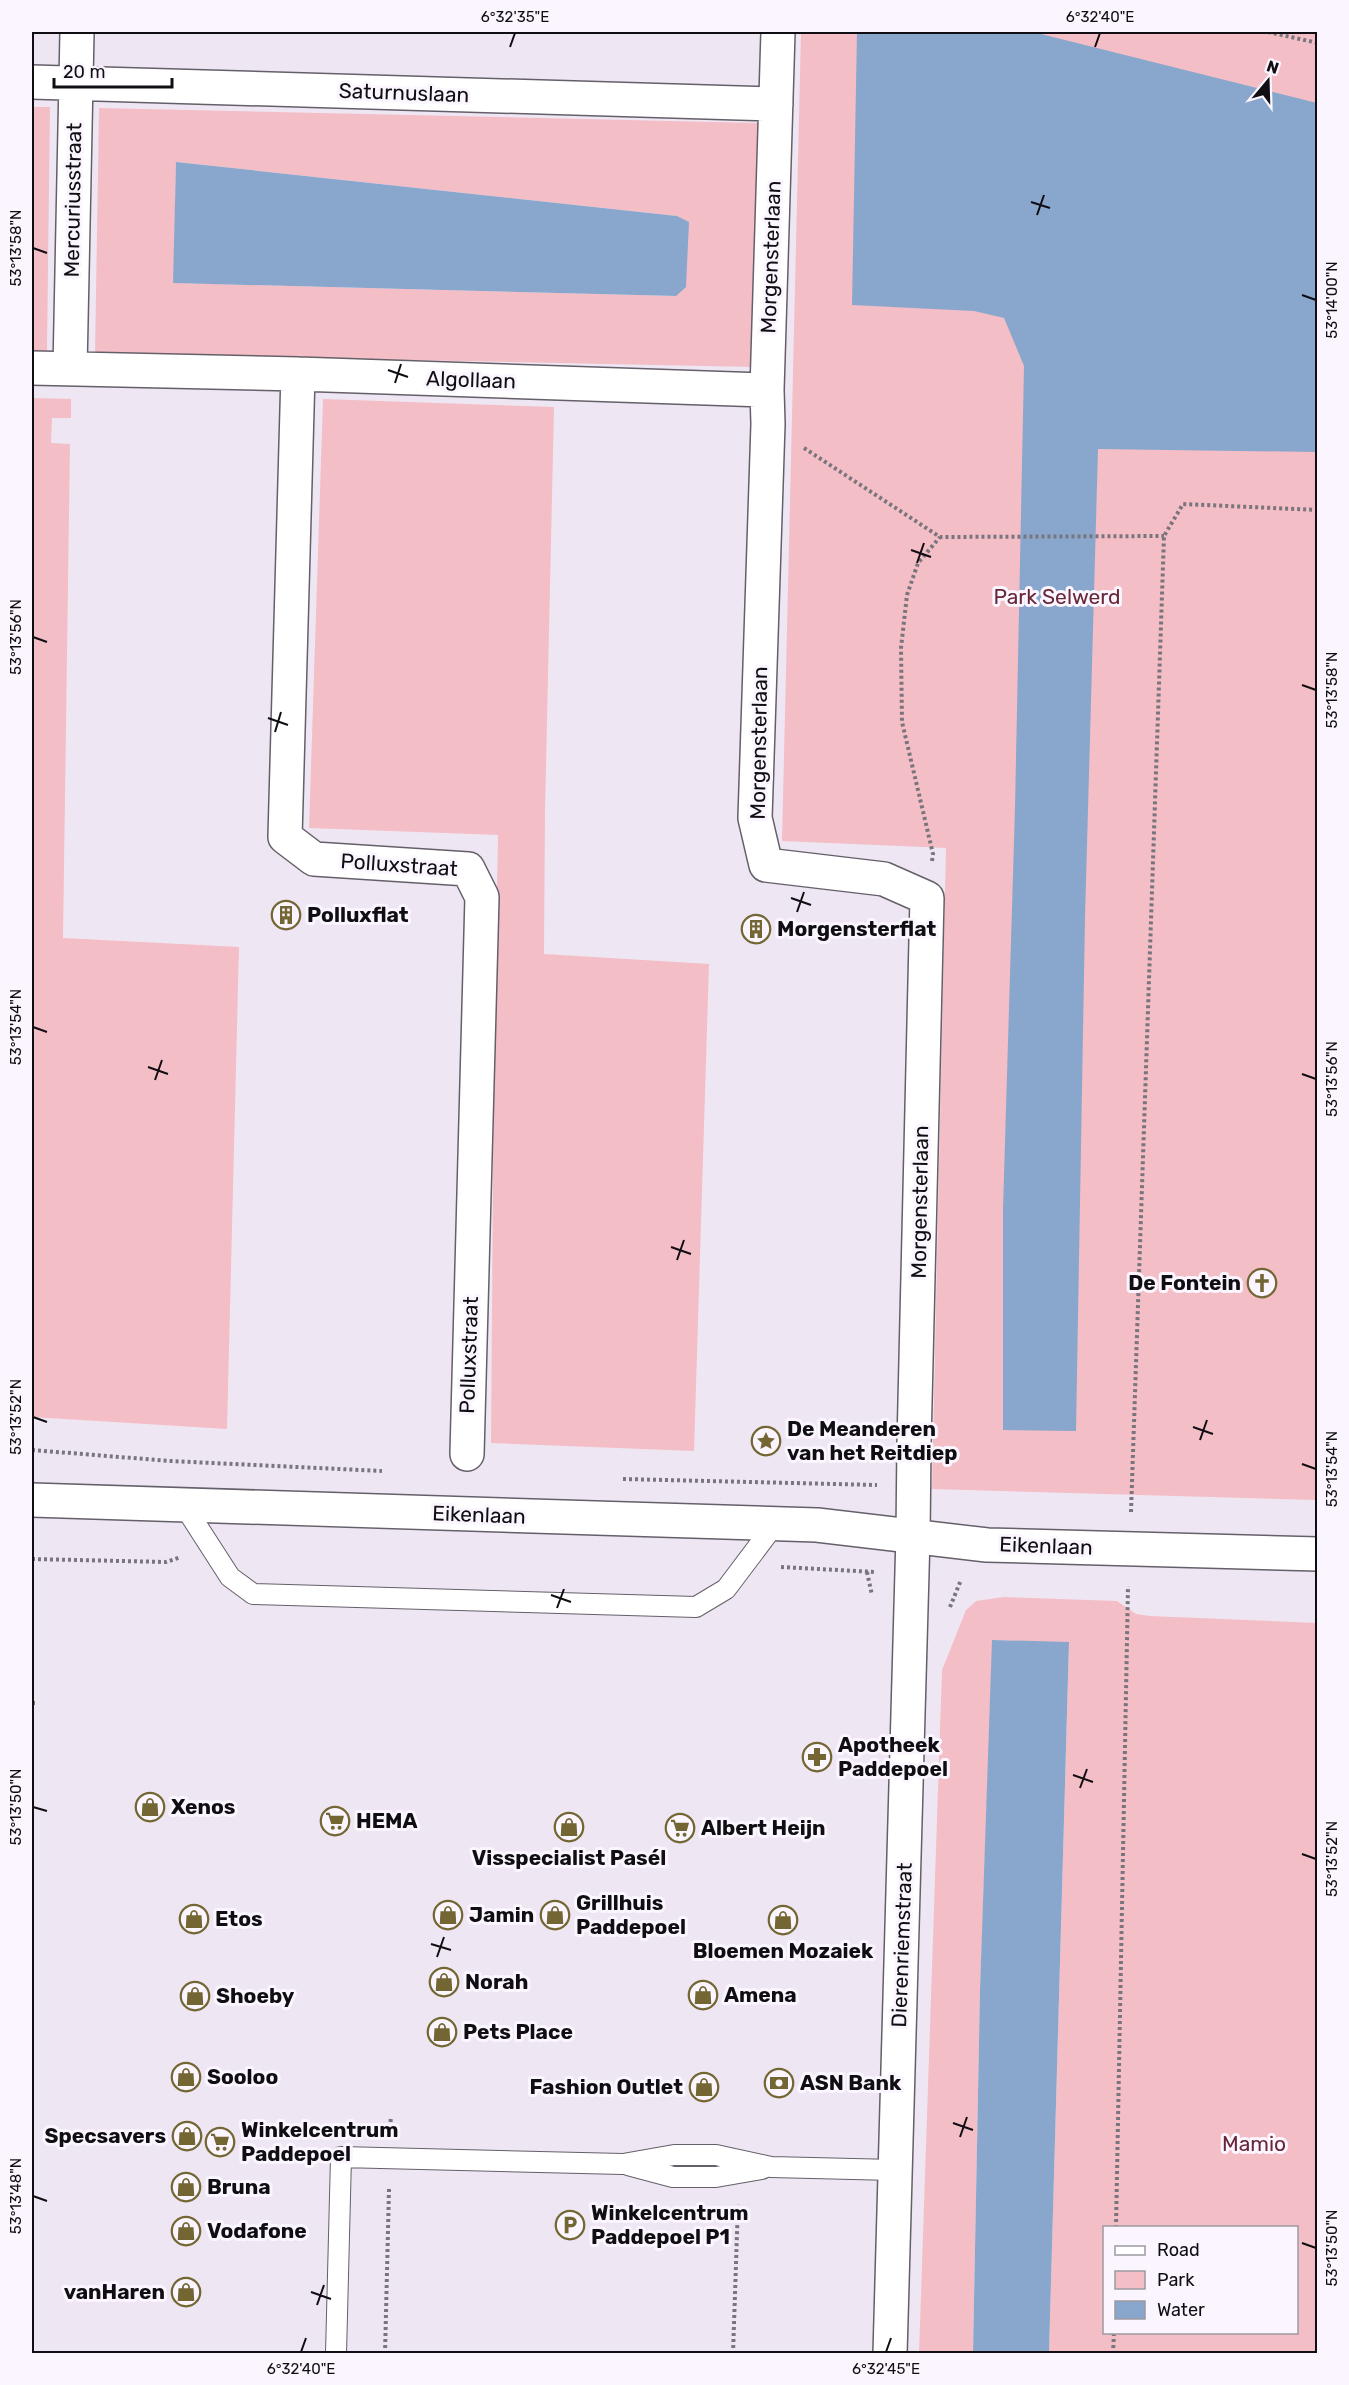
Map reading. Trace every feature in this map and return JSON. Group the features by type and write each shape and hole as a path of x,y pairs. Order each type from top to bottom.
{"street":[{"name":"Mercuriusstraat","path":"70,369 77,32"},
{"name":"Morgensterlaan","path":"778,32 755,818 766,865 884,879 927,898 914,1444 914,1536"},
{"name":"Saturnuslaan","path":"32,82 776,104"},
{"name":"Algollaan","path":"32,368 298,374 767,390"},
{"name":"Polluxstraat","path":"298,374 285,837 314,859 468,869 482,897 467,1454"},
{"name":"Eikenlaan","path":"32,1500 834,1526 987,1545 1317,1554"},
{"name":"Dierenriemstraat","path":"890,2354 914,1536"}],"lane":[{"path":"183,1504 230,1576 253,1594 696,1607 726,1589 775,1524"},
{"path":"336,2354 340,2157 623,2164 684,2154 716,2155 771,2167 894,2170"},
{"path":"623,2164 673,2177 716,2177 771,2167"}],"path":[{"path":"1268,32 1317,43"},
{"path":"768,424 940,537 1164,536"},
{"path":"1131,1517 1164,536 1183,504 1317,510"},
{"path":"927,898 933,854 902,722 901,648 907,595 918,563 940,537"},
{"path":"32,1559 166,1562 210,1546"},
{"path":"749,1558 784,1568 867,1572"},
{"path":"1116,2226 1128,1580"},
{"path":"385,2354 391,2117"},
{"path":"733,2354 740,2173"},
{"path":"1113,2354 1114,2334"}],"green space":[{"name":"Park Selwerd","path":"801,32 1317,32 1317,1500 932,1489 946,848 782,841"},
{"path":"32,107 50,107 47,351 32,351"},
{"path":"99,108 758,123 753,367 95,356","holes":["176,162 677,216 676,296 174,283"]},
{"path":"32,398 71,399 71,418 52,418 51,443 70,444 63,938 239,947 227,1429 32,1417"},
{"path":"323,399 554,407 544,954 709,964 694,1451 491,1443 498,835 309,828"},
{"name":"Mamio","path":"1004,1597 1117,1601 1136,1614 1150,1616 1317,1623 1317,2353 1049,2353 1069,1643 993,1640 980,1989 973,2353 919,2354 942,1670 966,1610 976,1601"}],"water":[{"path":"857,32 1033,32 1317,103 1317,452 1098,449 1085,918 1076,1431 1003,1430 1003,1209 1015,807 1024,366 1004,318 974,311 852,305"},
{"path":"176,162 677,216 689,222 686,287 676,296 173,283"},
{"path":"992,1640 1069,1642 1049,2353 973,2353 980,1989"}],"place":[{"name":"Polluxflat","path":"286,915"},
{"name":"Morgensterflat","path":"756,929"},
{"name":"De Fontein","path":"1262,1283"},
{"name":"De Meanderen van het Reitdiep","path":"766,1441"},
{"name":"Apotheek Paddepoel","path":"817,1757"},
{"name":"Xenos","path":"150,1807"},
{"name":"HEMA","path":"335,1821"},
{"name":"Visspecialist Pasél","path":"569,1827"},
{"name":"Albert Heijn","path":"680,1828"},
{"name":"Jamin","path":"448,1915"},
{"name":"Grillhuis Paddepoel","path":"555,1915"},
{"name":"Etos","path":"194,1919"},
{"name":"Bloemen Mozaiek","path":"783,1920"},
{"name":"Norah","path":"444,1982"},
{"name":"Amena","path":"703,1995"},
{"name":"Shoeby","path":"195,1996"},
{"name":"Pets Place","path":"442,2032"},
{"name":"Sooloo","path":"186,2077"},
{"name":"ASN Bank","path":"779,2083"},
{"name":"Fashion Outlet","path":"704,2087"},
{"name":"Specsavers","path":"187,2136"},
{"name":"Winkelcentrum Paddepoel","path":"220,2142"},
{"name":"Bruna","path":"186,2187"},
{"name":"Winkelcentrum Paddepoel P1","path":"570,2225"},
{"name":"Vodafone","path":"186,2231"},
{"name":"vanHaren","path":"186,2292"}]}
